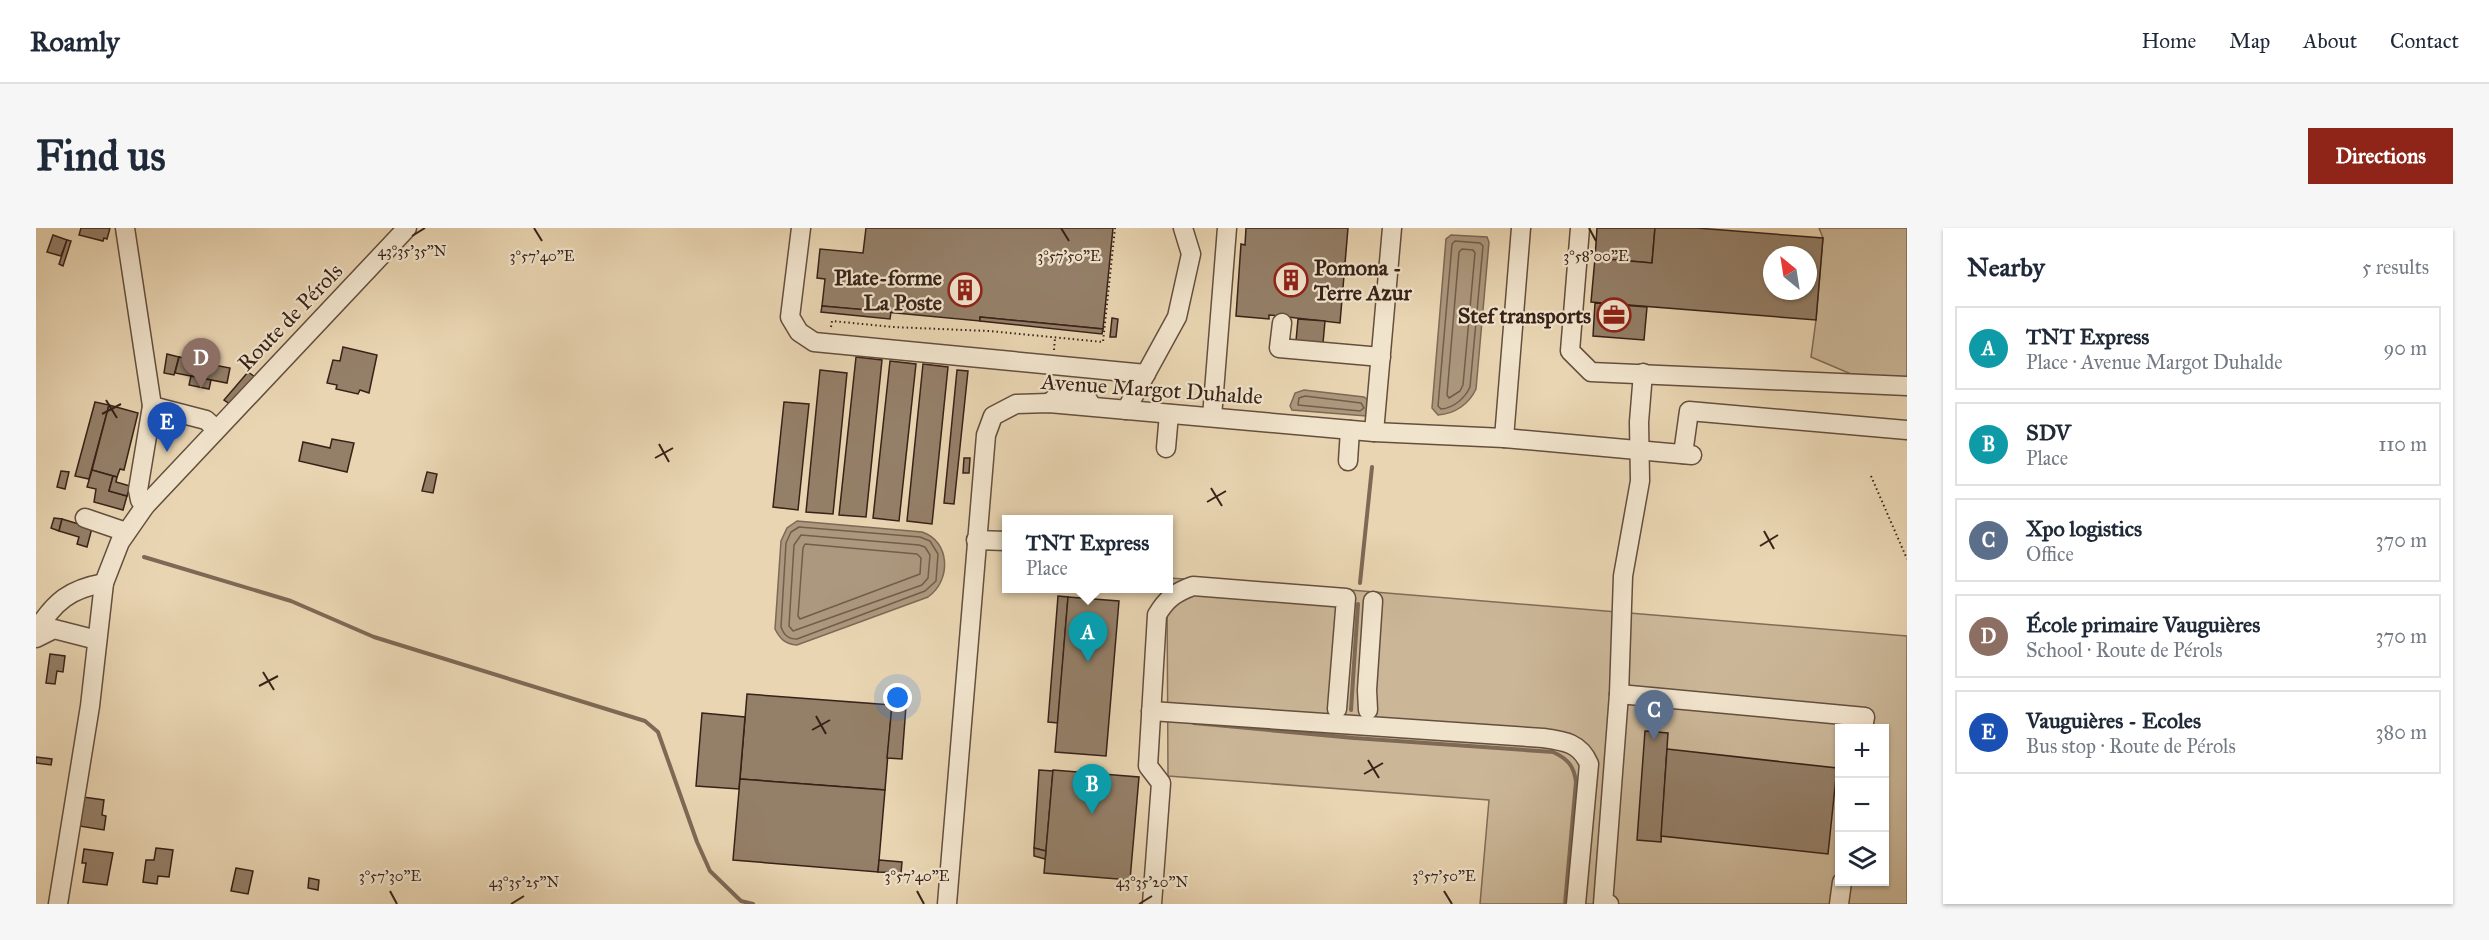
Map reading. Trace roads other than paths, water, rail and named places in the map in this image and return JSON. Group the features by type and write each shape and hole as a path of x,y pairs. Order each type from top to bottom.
{"street":[{"path":"125,228 152,406 138,490 140,501 145,506"},
{"name":"Route de Pérols","path":"58,904 90,706 104,583 126,532 145,506 216,429 407,228"},
{"path":"801,228 790,317 799,332 814,342 1146,374"},
{"path":"1126,410 1176,317 1191,254 1183,228"},
{"path":"1212,417 1227,228"},
{"path":"1374,432 1392,228"},
{"path":"1504,438 1521,228"},
{"path":"1580,228 1570,351 1591,372 1907,386"},
{"path":"1282,323 1279,348 1381,357"},
{"path":"1609,904 1603,904 1619,694 1623,576 1640,481 1639,450 1643,374"},
{"name":"Avenue Margot Duhalde","path":"947,904 986,435 993,416 1016,404 1049,403 1374,432 1504,438 1687,455 1689,411 1907,430"},
{"path":"152,406 206,420 216,429"},
{"path":"1166,448 1169,414"},
{"path":"1348,461 1350,430"},
{"path":"85,518 126,532"},
{"path":"976,540 1002,541"},
{"path":"36,631 55,607 72,592 81,587 104,583"},
{"path":"1152,904 1161,783 1148,766 1157,615 1164,603 1176,592 1193,586 1346,598 1337,709"},
{"path":"1368,710 1367,690 1373,601"},
{"path":"36,638 54,629 97,640"},
{"path":"1619,694 1864,717 1863,724"},
{"path":"1151,711 1543,738 1570,742 1585,754 1589,764 1576,904"},
{"path":"1839,904 1841,886"}],"water":[{"path":"1451,235 1487,237 1489,242 1476,389 1461,407 1450,413 1438,415 1432,408 1446,239"},
{"path":"1304,390 1364,397 1368,400 1366,416 1292,410 1290,406 1295,393"},
{"path":"797,521 922,532 931,537 943,552 944,571 941,581 928,597 797,645 786,642 775,629 781,541 787,528"}],"waterway":[{"path":"1360,583 1372,467"},
{"path":"144,557 291,601 374,637 645,721 658,732 697,842 710,871 741,901 753,904"},
{"path":"1351,710 1358,604"},
{"path":"1194,723 1354,738 1553,752 1563,757 1569,764 1576,782 1565,904"}],"place":[{"name":"Pomona - Terre Azur","path":"1291,280"},
{"name":"Plate-forme La Poste","path":"965,290"},
{"name":"Stef transports","path":"1614,315"},
{"name":"École primaire Vauguières","path":"201,388"},
{"name":"Vauguières - Ecoles","path":"167,452"},
{"name":"TNT Express","path":"1088,662"},
{"name":"Xpo logistics","path":"1654,740"},
{"name":"SDV","path":"1092,814"}]}
